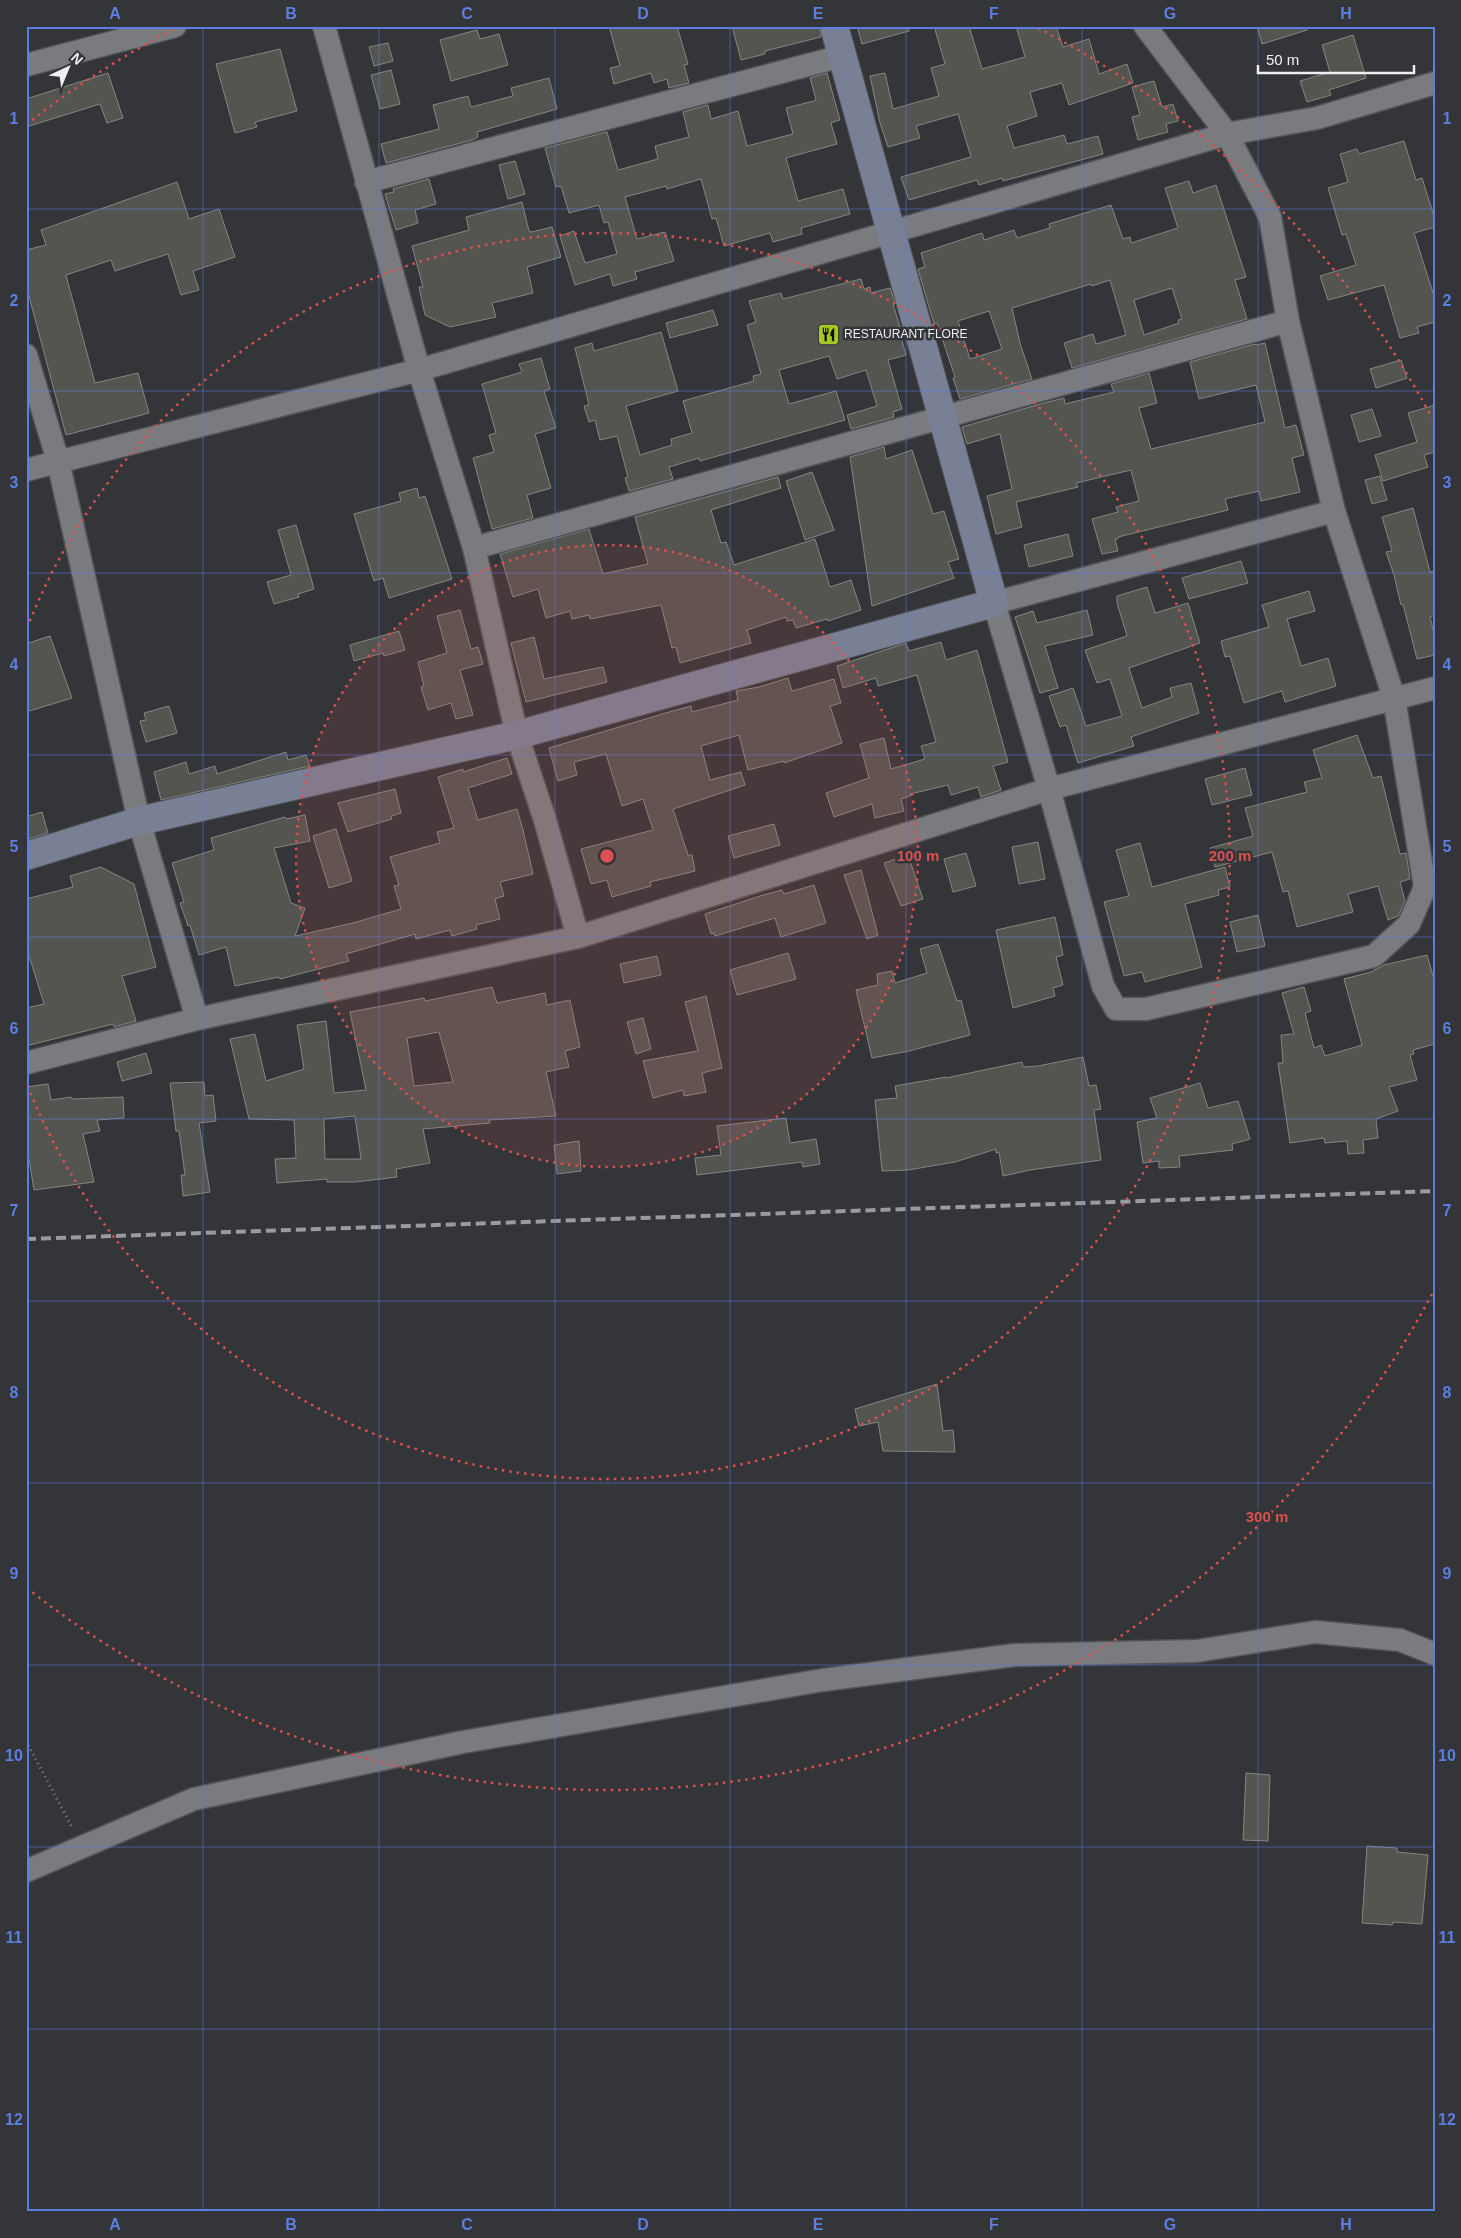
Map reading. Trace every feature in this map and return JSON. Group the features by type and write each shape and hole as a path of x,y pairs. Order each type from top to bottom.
{"street":[{"path":"26,65 175,26"},
{"path":"324,26 419,370 474,548 517,735 545,820 578,937"},
{"path":"834,26 994,603 1049,789 1103,986 1116,1009 1146,1008 1374,956 1409,924 1425,887 1394,698 1334,511 1288,321 1270,216 1227,134 1145,26"},
{"path":"366,182 842,56"},
{"path":"26,470 419,370 891,234 1227,134 1317,118 1435,83"},
{"path":"474,548 1288,321"},
{"path":"26,355 58,461 139,821 197,1019"},
{"path":"26,856 139,821 517,735 1334,511"},
{"path":"26,1063 197,1019 578,937 1049,789 1435,688"},
{"path":"26,1871 194,1800 463,1742 832,1679 1015,1655 1198,1650 1315,1632 1400,1640 1435,1654"}],"path":[{"path":"26,1741 82,1846"}],"building":[{"path":"609,26 677,26 688,64 684,65 689,83 669,88 667,79 654,83 651,73 614,84 610,68 620,66"},
{"path":"732,26 819,26 821,37 765,51 765,54 741,60"},
{"path":"857,26 908,26 909,31 862,44"},
{"path":"934,26 969,26 982,69 1025,57 1016,26 1056,26 1063,47 1089,39 1099,74 1127,64 1133,83 1069,105 1062,83 1030,92 1037,116 1007,126 1014,148 1064,135 1067,144 1098,136 1103,154 1003,181 1002,178 979,185 977,180 909,200 901,177 971,157 958,114 916,126 920,138 888,147 880,123 870,76 885,73 893,109 939,96 931,68 945,64"},
{"path":"1257,26 1306,26 1307,30 1262,44"},
{"path":"477,30 480,39 499,34 508,65 451,81 440,40"},
{"path":"1353,35 1366,78 1329,90 1331,95 1307,102 1300,81 1330,72 1322,45"},
{"path":"388,43 393,61 374,66 369,47"},
{"path":"280,49 297,111 255,122 257,127 235,133 216,64"},
{"path":"391,70 400,104 380,109 371,75"},
{"path":"108,73 123,118 107,123 100,104 26,127 26,99"},
{"path":"827,73 840,120 831,123 837,144 786,158 798,201 843,189 850,214 801,228 802,234 773,242 770,233 724,246 716,218 712,219 701,179 667,189 666,186 625,197 637,239 665,232 674,261 635,272 637,279 613,286 610,274 575,285 560,236 574,231 585,263 617,254 608,222 604,223 599,205 569,213 561,186 556,187 545,148 607,132 618,170 658,159 655,146 689,137 683,112 708,105 711,119 738,111 747,146 793,134 786,108 814,101 816,99 810,78"},
{"path":"549,78 557,109 477,132 478,137 472,140 386,163 381,144 439,129 433,105 468,96 471,107 513,96 511,88"},
{"path":"1154,81 1162,107 1173,104 1178,121 1166,124 1168,132 1138,140 1132,117 1140,115 1132,87"},
{"path":"1404,141 1416,180 1422,178 1435,219 1435,227 1414,233 1435,299 1435,322 1417,327 1419,333 1400,338 1384,285 1328,300 1320,276 1356,265 1346,234 1342,235 1328,188 1348,182 1340,154 1357,149 1359,154"},
{"path":"515,161 525,194 508,199 499,165"},
{"path":"429,179 436,204 415,210 418,223 396,230 385,194 394,192 393,189"},
{"path":"1189,181 1193,193 1216,185 1246,277 1235,280 1247,319 1072,368 1064,343 1093,334 1096,344 1126,335 1110,280 1092,286 1091,284 1012,308 1020,343 1032,379 960,399 953,378 955,377 937,323 934,324 918,269 925,267 921,253 982,233 984,240 1014,230 1017,238 1050,228 1049,224 1111,205 1123,239 1130,237 1131,243 1178,228 1165,188","holes":["1172,288 1182,319 1178,320 1179,323 1144,335 1134,300","989,311 1002,349 970,359 958,321"]},
{"path":"177,182 189,219 219,209 235,257 193,271 199,290 181,295 168,254 115,271 111,260 66,275 95,383 138,373 149,413 66,435 26,285 26,250 46,245 41,230"},
{"path":"522,202 529,231 552,227 561,257 527,267 533,293 492,303 496,317 450,327 425,315 419,287 423,287 412,246 469,230 466,217"},
{"path":"861,279 864,289 870,287 871,293 890,288 895,303 893,304 906,355 888,360 902,409 893,412 894,417 851,429 847,415 877,406 866,370 837,379 829,356 779,370 789,404 836,391 845,420 700,461 699,458 669,467 673,479 629,491 625,478 628,477 617,436 600,440 595,420 589,422 584,406 589,405 575,348 592,343 594,351 661,332 678,391 626,406 640,455 672,445 671,439 692,433 683,401 754,381 753,376 761,374 747,325 756,322 749,301 781,293 783,299"},
{"path":"713,310 718,325 670,338 666,323"},
{"path":"1265,343 1285,428 1296,425 1304,455 1292,458 1300,492 1261,501 1259,491 1225,499 1228,510 1118,537 1118,539 1115,539 1118,551 1102,554 1092,519 1118,512 1116,507 1139,501 1131,470 1076,483 1078,487 1016,502 1022,527 996,534 987,496 1012,489 1000,434 967,444 962,427 1064,398 1065,404 1114,392 1111,384 1149,373 1157,403 1139,408 1151,449 1265,422 1256,385 1199,399 1190,362"},
{"path":"541,358 550,389 544,391 556,428 535,434 551,488 527,495 533,518 492,529 473,458 494,452 489,435 496,433 482,384 522,372 519,364"},
{"path":"1401,360 1407,378 1376,388 1370,369"},
{"path":"1435,405 1435,452 1424,455 1428,467 1383,481 1375,455 1417,442 1408,413"},
{"path":"1372,409 1381,436 1359,442 1351,415"},
{"path":"884,447 886,459 912,450 933,514 944,511 959,559 948,562 954,578 872,606 850,457"},
{"path":"812,472 834,530 805,540 786,481"},
{"path":"1380,476 1387,500 1372,504 1365,480"},
{"path":"778,477 781,488 711,510 721,543 726,542 734,565 815,539 830,587 851,580 861,610 828,621 827,619 796,628 793,620 787,621 786,617 747,630 751,643 680,663 676,647 672,648 661,605 590,619 589,615 572,619 570,611 546,618 538,589 513,597 500,554 589,529 603,574 648,564 635,517"},
{"path":"417,488 419,498 425,496 452,579 389,598 383,578 374,581 354,514 401,501 399,493"},
{"path":"1413,508 1430,572 1435,571 1435,615 1430,617 1435,637 1435,655 1417,659 1403,604 1401,605 1386,552 1392,551 1382,517"},
{"path":"296,525 314,589 298,594 299,597 274,604 267,582 291,575 278,530"},
{"path":"1068,534 1073,556 1029,567 1024,545"},
{"path":"1241,561 1248,583 1189,599 1182,578"},
{"path":"1147,587 1155,613 1188,603 1200,643 1129,668 1142,708 1172,697 1170,688 1191,683 1199,713 1131,737 1134,746 1078,763 1066,725 1060,727 1049,696 1073,688 1086,726 1122,716 1110,679 1097,683 1085,650 1127,636 1117,603 1117,596"},
{"path":"1309,591 1315,611 1287,619 1301,666 1328,658 1336,686 1285,702 1282,691 1244,703 1230,656 1225,657 1221,641 1269,627 1262,605"},
{"path":"460,610 471,649 478,647 483,664 460,670 473,715 456,719 451,703 428,710 421,687 424,686 418,662 447,653 437,616"},
{"path":"1087,610 1093,635 1045,646 1058,688 1040,693 1015,617 1033,611 1037,623"},
{"path":"399,631 405,650 384,656 383,653 354,661 350,645"},
{"path":"50,636 72,698 26,712 26,644"},
{"path":"534,637 544,679 603,667 607,682 526,702 511,643"},
{"path":"941,642 946,660 977,650 1008,762 993,766 1001,790 981,797 978,787 951,795 948,785 910,794 910,796 901,799 904,811 875,818 872,804 834,817 826,793 869,778 860,744 884,738 891,769 925,759 921,746 936,742 917,675 878,686 876,678 843,688 837,666 906,643 909,651"},
{"path":"788,678 792,691 834,679 841,703 830,706 842,743 784,763 784,761 748,770 739,735 701,746 710,780 741,772 745,785 673,809 688,855 692,855 695,871 650,882 651,886 612,897 607,880 591,884 581,849 653,830 643,799 622,806 606,754 574,762 577,775 558,781 549,748 691,706 692,712 738,700 736,691 759,687"},
{"path":"169,706 177,733 146,742 140,721 146,720 144,713"},
{"path":"1357,735 1373,778 1381,776 1400,854 1406,853 1410,879 1400,882 1405,901 1398,916 1388,920 1378,886 1348,894 1353,912 1297,927 1288,891 1283,892 1272,852 1215,867 1210,848 1253,836 1245,808 1307,792 1304,782 1322,778 1313,750"},
{"path":"286,752 288,760 306,755 310,766 161,800 154,772 186,762 189,774 215,766 217,774"},
{"path":"507,758 512,774 468,788 478,820 517,809 523,830 533,874 500,882 504,896 495,899 500,919 476,925 477,929 452,936 450,930 416,939 415,934 346,954 349,961 280,979 279,977 235,986 226,947 199,955 190,925 188,926 180,903 184,902 172,863 214,850 211,838 285,817 286,819 305,815 310,841 274,848 291,903 305,908 295,936 353,923 401,909 394,886 399,885 390,857 440,843 437,832 454,828 438,777 463,769 463,772"},
{"path":"1245,768 1252,795 1212,805 1205,779"},
{"path":"395,789 401,813 391,816 392,819 348,832 338,803"},
{"path":"42,812 48,833 26,840 26,817"},
{"path":"774,824 780,845 734,858 728,836"},
{"path":"336,829 352,881 329,888 313,836"},
{"path":"1038,842 1045,879 1019,884 1012,847"},
{"path":"1140,843 1152,887 1225,867 1230,887 1218,890 1219,895 1185,904 1202,967 1145,982 1142,972 1124,976 1104,902 1129,896 1116,850"},
{"path":"966,853 976,886 953,892 944,859"},
{"path":"908,855 923,899 901,906 884,863"},
{"path":"101,867 134,884 156,967 122,976 136,1021 114,1027 113,1024 26,1046 26,1008 44,1004 26,946 26,899 73,887 70,876"},
{"path":"861,870 878,935 867,939 844,875"},
{"path":"814,885 826,923 781,937 775,918 715,936 714,933 711,934 705,914 763,895 782,890 784,894"},
{"path":"1258,915 1265,946 1237,952 1230,922"},
{"path":"1055,917 1063,955 1056,957 1063,985 1053,988 1055,996 1013,1008 996,930"},
{"path":"938,944 957,1001 961,1000 970,1035 909,1051 872,1058 856,990 878,985 877,974 892,971 895,983 927,973 920,949"},
{"path":"788,953 796,979 737,995 730,970"},
{"path":"1427,955 1435,983 1435,1044 1413,1050 1414,1054 1410,1055 1417,1080 1389,1087 1398,1111 1376,1119 1378,1138 1363,1140 1364,1153 1348,1154 1347,1141 1325,1143 1324,1138 1290,1143 1278,1063 1283,1063 1281,1035 1294,1034 1282,993 1304,987 1311,1011 1305,1013 1314,1048 1321,1045 1325,1056 1362,1045 1344,979 1371,972 1384,965"},
{"path":"657,956 661,975 624,983 620,964"},
{"path":"492,987 497,1003 545,993 547,1005 570,1000 580,1047 565,1051 569,1067 546,1072 556,1116 489,1120 490,1123 423,1129 430,1163 396,1169 397,1177 355,1182 327,1182 327,1179 277,1183 275,1159 296,1158 294,1120 249,1119 230,1039 255,1034 266,1081 304,1069 297,1025 326,1021 334,1093 366,1090 350,1012 424,998 425,1001","holes":["439,1032 453,1082 414,1086 407,1038","355,1116 361,1159 325,1159 324,1119"]},
{"path":"706,996 722,1068 702,1073 706,1092 684,1096 683,1090 653,1098 643,1061 698,1051 685,1002"},
{"path":"643,1018 651,1049 636,1054 627,1022"},
{"path":"146,1053 152,1073 122,1081 117,1062"},
{"path":"1083,1057 1089,1086 1096,1085 1101,1109 1094,1110 1101,1160 1030,1170 1003,1176 999,1152 996,1153 996,1149 955,1162 908,1170 882,1171 875,1100 897,1098 895,1086 946,1078 1022,1062 1023,1067 1038,1066"},
{"path":"204,1082 205,1096 213,1095 216,1121 199,1123 210,1192 183,1196 181,1175 185,1175 179,1131 176,1131 170,1083"},
{"path":"1200,1083 1208,1108 1238,1101 1250,1139 1232,1144 1233,1150 1179,1156 1180,1167 1159,1168 1159,1161 1143,1163 1137,1122 1157,1118 1150,1098"},
{"path":"48,1084 51,1100 71,1097 72,1099 123,1097 124,1118 97,1120 100,1131 83,1134 94,1182 34,1190 29,1159 26,1159 26,1087"},
{"path":"786,1118 790,1143 816,1139 820,1164 803,1167 802,1162 697,1175 695,1158 721,1155 717,1126"},
{"path":"579,1141 581,1171 557,1174 554,1145"},
{"path":"937,1384 943,1431 953,1430 955,1452 883,1451 878,1422 859,1426 855,1409"},
{"path":"1246,1773 1270,1775 1268,1841 1243,1840"},
{"path":"1367,1846 1397,1848 1397,1852 1428,1855 1422,1924 1393,1922 1392,1925 1362,1923"}],"railway":[{"path":"26,1239 1435,1191"}],"place":[{"name":"RESTAURANT FLORE","path":"828,334"}]}
